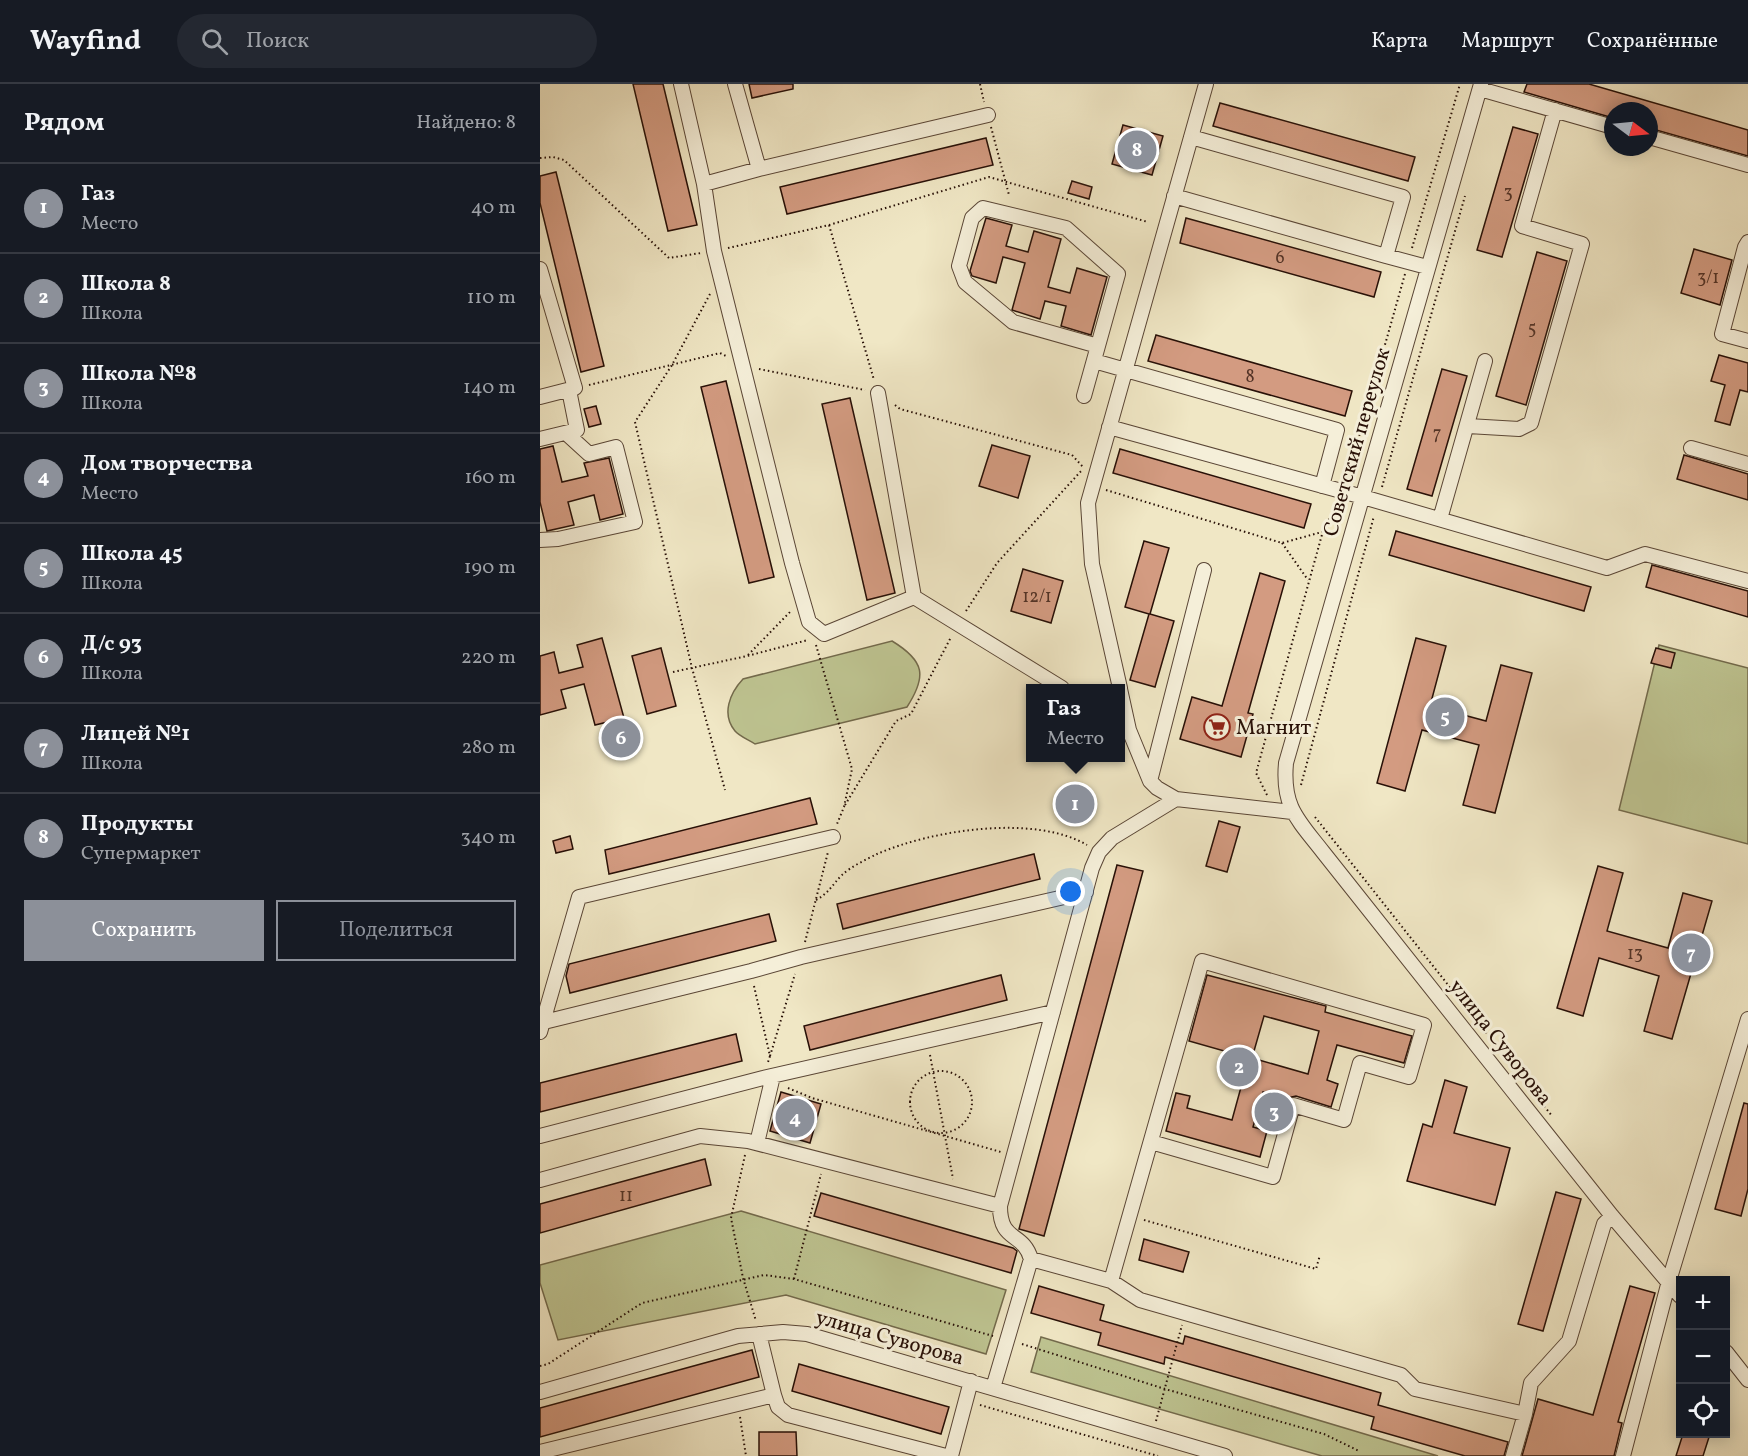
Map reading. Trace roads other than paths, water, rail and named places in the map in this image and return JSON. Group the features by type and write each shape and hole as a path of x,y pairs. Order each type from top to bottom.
{"street":[{"path":"681,84 704,184 714,251 809,622 824,634 914,597"},
{"path":"735,84 759,169"},
{"path":"1119,684 1092,564 1088,503 1206,84"},
{"path":"1480,86 1604,124"},
{"name":"Советский переулок","path":"1292,812 1286,794 1286,763 1480,86"},
{"path":"1468,426 1519,429 1531,423 1582,244 1522,226 1555,110"},
{"path":"704,184 988,115"},
{"path":"1191,137 1403,197 1386,256"},
{"path":"1658,140 1748,165"},
{"path":"1174,196 1427,267"},
{"path":"1084,396 1094,361 1118,274 1066,228 982,208 972,218 958,266 965,282 1013,322 1098,346"},
{"path":"1748,242 1722,334 1748,341"},
{"path":"540,269 572,389 577,430 540,439"},
{"path":"1094,361 1337,430 1322,486"},
{"path":"1440,519 1485,361"},
{"path":"540,397 572,389"},
{"path":"878,393 914,597 1055,684"},
{"path":"1109,427 1378,501 1607,568 1645,554 1748,580"},
{"path":"540,540 558,539 634,522 616,447 589,454 566,433"},
{"path":"1690,448 1748,464"},
{"path":"1150,781 1204,570"},
{"path":"1125,727 1150,781 1176,799 1292,812"},
{"path":"993,1388 1031,1259 1027,1247 1005,1231 1000,1217 1000,1206 1092,868 1099,852 1112,838 1176,799"},
{"name":"улица Суворова","path":"1292,812 1612,1216 1676,1291"},
{"path":"542,1027 579,897 832,837"},
{"path":"542,1027 801,957 1086,892"},
{"path":"1111,1281 1150,1142 1202,961 1424,1024 1409,1077 1360,1063 1344,1120 1293,1105 1273,1177 1150,1142"},
{"path":"540,1136 1053,1012"},
{"path":"1623,1456 1668,1281 1748,1019"},
{"path":"752,1142 769,1079"},
{"path":"540,1180 700,1136 752,1142 1000,1206"},
{"path":"1513,1456 1532,1383 1569,1341 1604,1224 1612,1216"},
{"path":"1031,1259 1111,1281 1140,1300 1401,1375 1415,1389 1525,1414"},
{"path":"759,1334 778,1407 788,1415 946,1456"},
{"name":"улица Суворова","path":"540,1392 738,1336 807,1334 1225,1456"},
{"path":"1730,1358 1748,1380"},
{"path":"951,1456 970,1381"},
{"path":"540,1452 774,1395"}],"place":[{"name":"Продукты","path":"1137,150"},
{"name":"Школа 45","path":"1445,717"},
{"name":"Магнит","path":"1217,727"},
{"name":"Д/с 93","path":"621,738"},
{"name":"Газ","path":"1075,804"},
{"name":"Лицей №1","path":"1691,953"},
{"name":"Школа 8","path":"1239,1067"},
{"name":"Школа №8","path":"1274,1112"},
{"name":"Дом творчества","path":"795,1118"}]}
